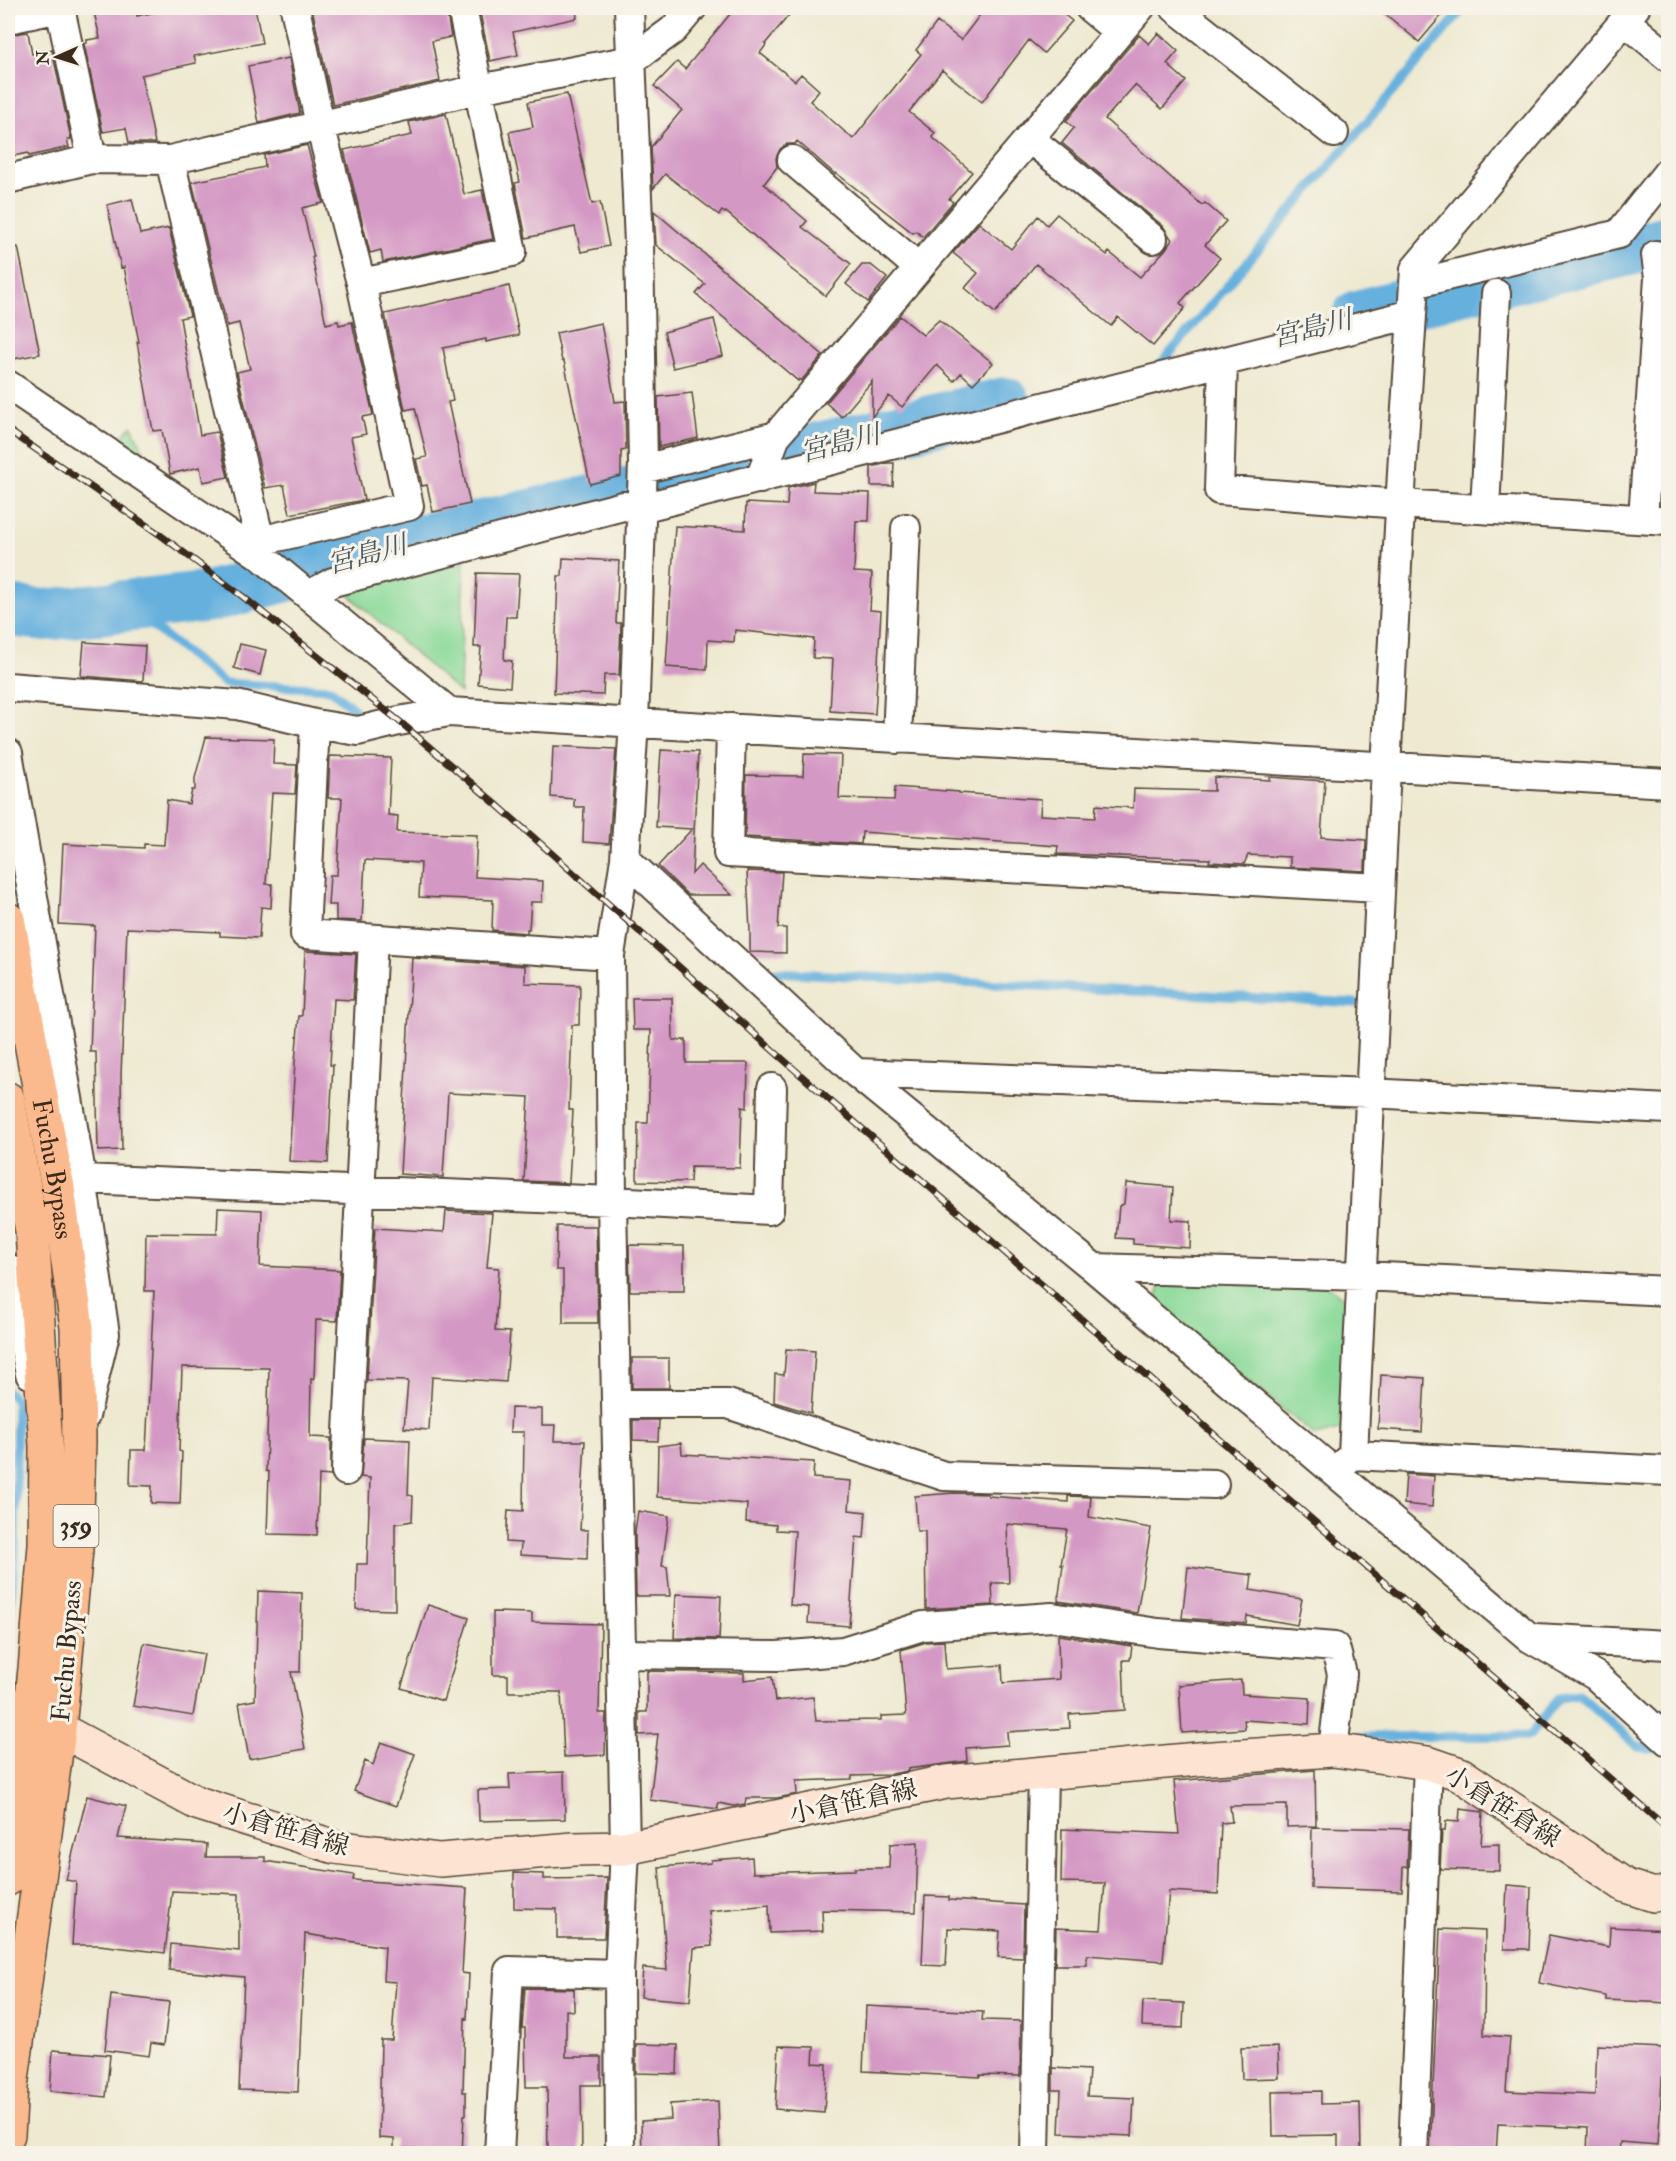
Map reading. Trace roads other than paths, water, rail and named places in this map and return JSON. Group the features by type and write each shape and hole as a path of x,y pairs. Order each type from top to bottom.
{"highway":[{"name":"Fuchu Bypass","path":"8,919 61,1211 77,1328 79,1441 76,1550 32,1717 8,1879"},
{"name":"Fuchu Bypass","path":"8,1099 32,1232 46,1446 45,1545 32,1717 8,2134"}],"main road":[{"name":"小倉笹倉線","path":"32,1717 197,1803 334,1847 440,1860 573,1849 625,1848 946,1782 1198,1759 1333,1750 1428,1763 1460,1774 1626,1886 1654,1895 1668,1892"}],"street":[{"path":"8,19 60,8 93,159"},
{"path":"256,548 409,506 361,283 320,125 295,8"},
{"path":"361,283 512,252 462,8"},
{"path":"620,2154 619,1974 625,1848 612,1201 610,955 625,859 634,723 643,469 639,244 629,8"},
{"path":"8,179 93,159 170,160 480,89 632,60 673,30 692,8"},
{"path":"1090,8 1119,32"},
{"path":"760,478 776,436 1140,8"},
{"path":"1175,8 1334,133"},
{"path":"1344,1463 1363,1276 1386,768 1415,269 1630,14 1668,57"},
{"path":"1029,138 1153,239"},
{"path":"170,160 256,548"},
{"path":"792,160 919,268"},
{"path":"1414,284 1619,234 1668,172"},
{"path":"1223,362 1219,490 1656,520 1659,278 1656,255"},
{"path":"1485,509 1496,294"},
{"path":"303,590 623,506 641,508 1412,314"},
{"path":"8,385 256,548 449,712"},
{"path":"643,469 776,436"},
{"path":"897,739 906,528"},
{"path":"8,687 237,705 315,724 358,731 449,712 1668,783"},
{"path":"315,724 305,934 610,955"},
{"path":"731,728 728,853 1380,888"},
{"path":"8,753 82,1179 105,1334 79,1441"},
{"path":"625,859 856,1073 1094,1268 1344,1463 1530,1638 1596,1676 1668,1741"},
{"path":"346,1471 373,939"},
{"path":"856,1073 1370,1093 1668,1109"},
{"path":"82,1179 612,1201 769,1210 772,1088"},
{"path":"8,1268 46,1446"},
{"path":"1094,1268 1363,1276 1668,1291"},
{"path":"616,1404 728,1404 944,1476 1214,1484"},
{"path":"1344,1463 1668,1471"},
{"path":"621,1654 777,1656 843,1651 923,1626 1052,1617 1158,1633 1335,1647 1342,1674 1333,1750"},
{"path":"1530,1638 1668,1645"},
{"path":"1413,2154 1428,1763"},
{"path":"1035,2154 1043,1774"},
{"path":"499,2154 509,1971 619,1974"}],"waterway":[{"path":"1159,366 1464,8"},
{"name":"宮島川","path":"1358,316 1449,292 1668,241"},
{"name":"宮島川","path":"8,611 45,615 212,596 424,539 728,470 1005,403"},
{"path":"127,606 224,683 330,689 355,710"},
{"path":"774,972 1356,1003"},
{"path":"8,1391 17,1402 15,1558 8,1622"},
{"path":"1352,1737 1530,1736 1558,1698 1579,1695 1638,1747 1666,1749"}],"railway":[{"path":"8,430 159,534 242,596 399,721 496,804 803,1077 1668,1829"}]}
